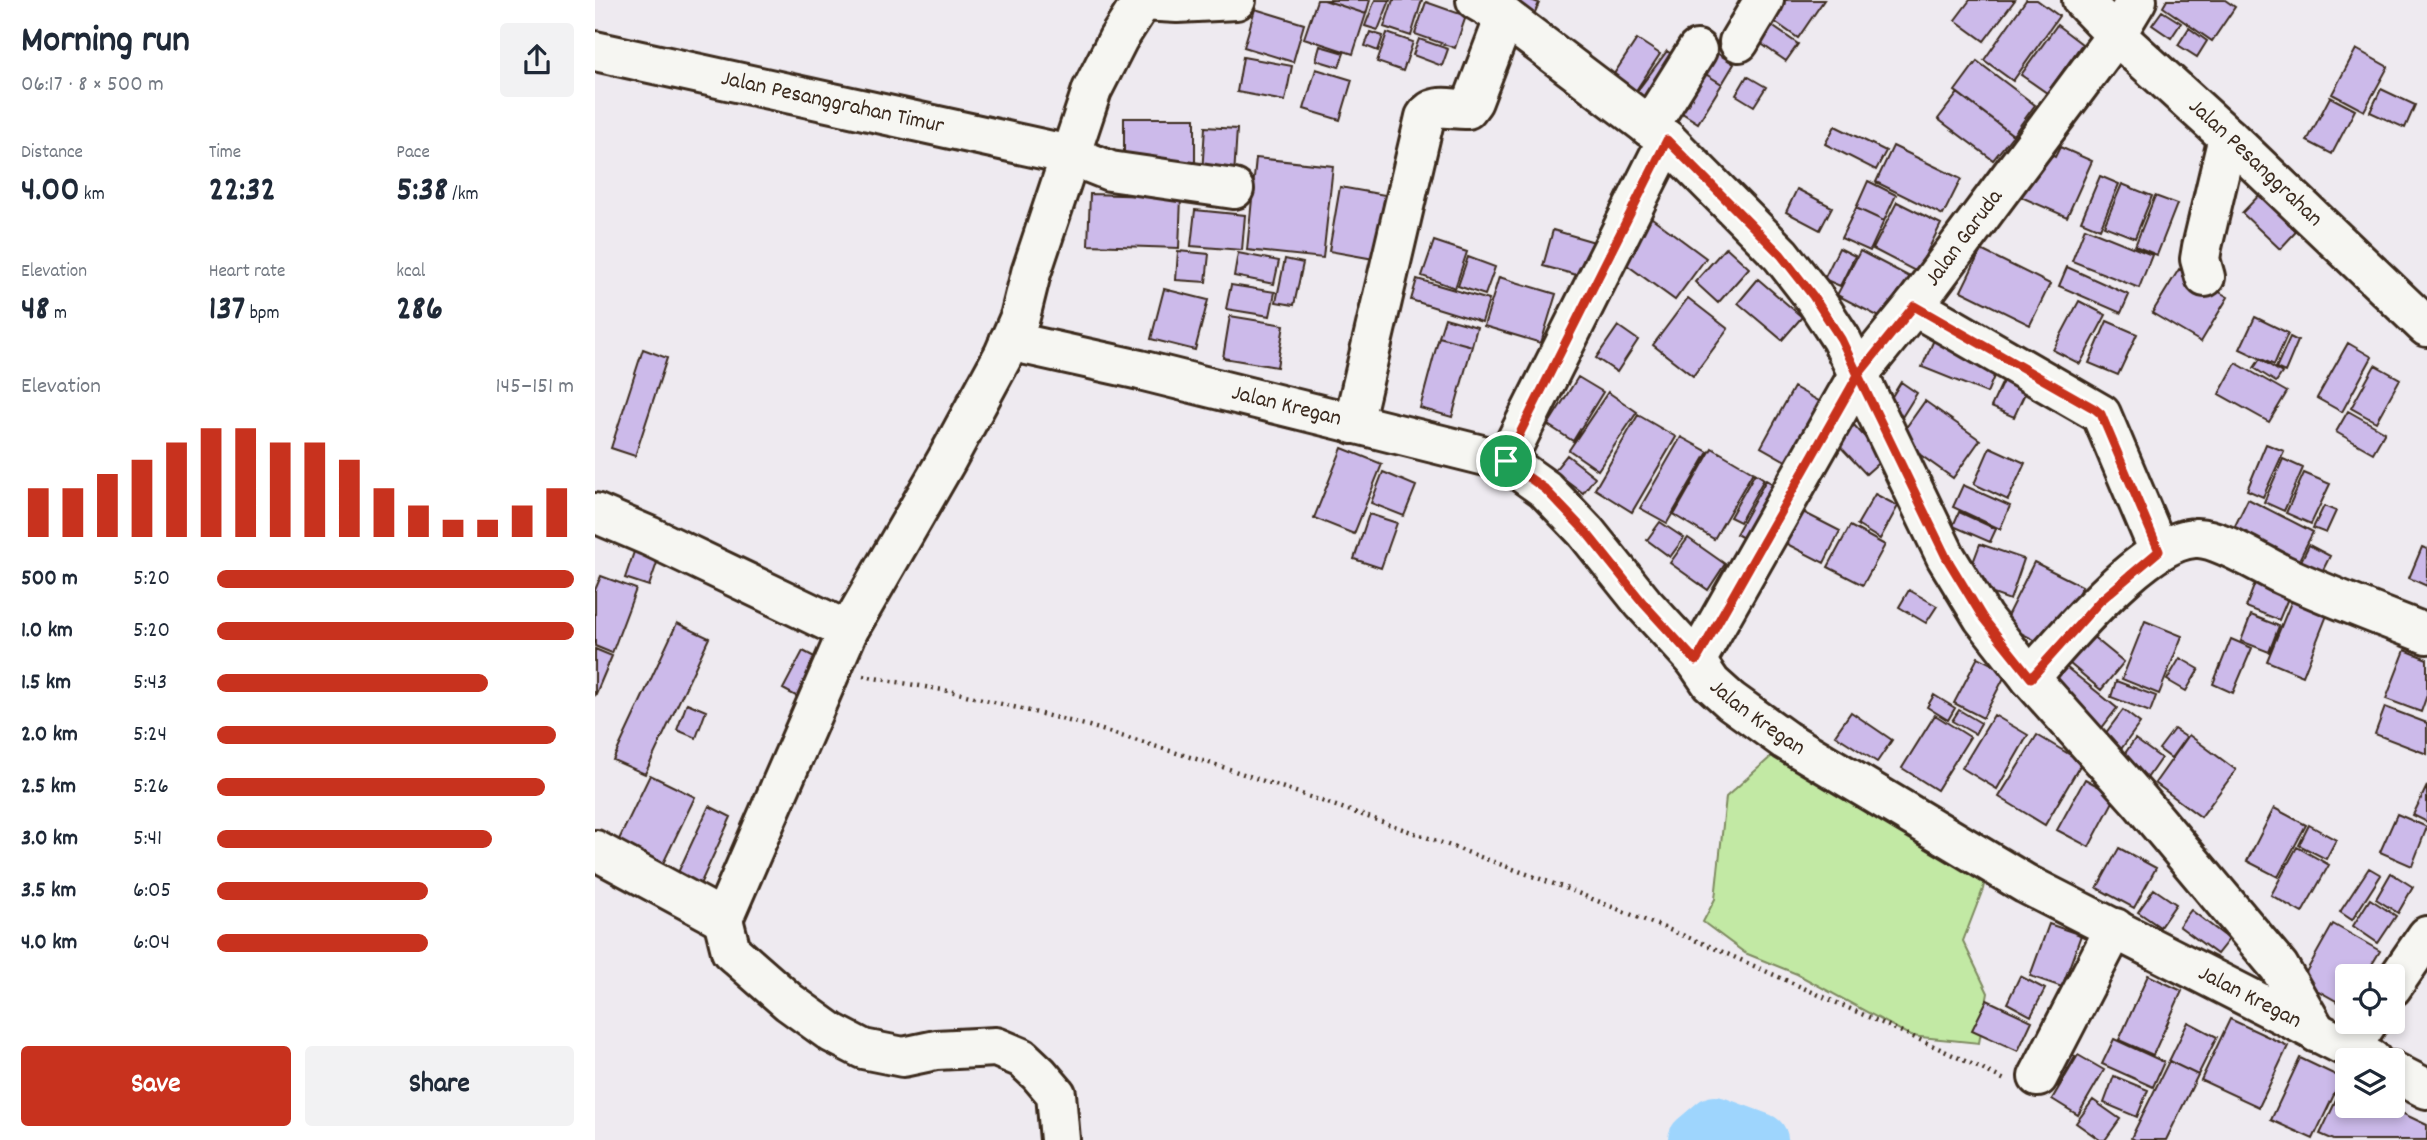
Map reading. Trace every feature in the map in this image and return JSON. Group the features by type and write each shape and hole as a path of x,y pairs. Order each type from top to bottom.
{"street":[{"path":"1059,1131 1056,1094 1022,1058 996,1047 936,1050 903,1057 863,1049 832,1033 789,1002 731,951 723,919 848,631 946,461 1020,317 1031,273 1092,90 1118,39 1143,1 1177,3 1236,0"},
{"path":"1739,41 1764,0"},
{"name":"Jalan Pesanggrahan","path":"2083,0 2116,35 2228,136 2427,327"},
{"name":"Jalan Garuda","path":"1696,661 1858,375 1914,306 2116,35 2137,0"},
{"path":"1353,424 1425,117 1429,111 1438,107 1467,109 1473,101 1490,9 1658,133 1781,255 1813,296 1841,339 1946,557 1983,618 2031,678 2139,800 2245,930 2352,1041"},
{"path":"1506,461 1697,50"},
{"name":"Jalan Pesanggrahan Timur","path":"595,51 1070,155 1110,171 1234,189"},
{"path":"2205,276 2200,259 2228,136"},
{"path":"1914,306 2101,414 2159,551"},
{"name":"Jalan Kregan","path":"1009,341 1140,370 1506,461 1545,489 1586,532 1711,682 1731,701 1785,740 2026,884 2352,1041"},
{"path":"595,513 848,631"},
{"path":"2031,678 2100,601 2159,551 2180,540 2197,537 2427,634"},
{"path":"595,850 723,919"},
{"path":"2038,1077 2115,928"},
{"path":"2405,968 2427,936"},
{"path":"2405,1078 2427,1089"}],"path":[{"path":"829,671 954,692 1062,719 1243,774 1438,841 1634,915 1938,1048 2025,1090 2033,1086 2038,1077"}],"green space":[{"path":"1773,755 1988,866 1983,889 1963,941 1988,993 1979,1043 1911,1036 1797,974 1745,953 1703,922 1715,899 1726,797"}],"building":[{"path":"1317,0 1366,14 1353,54 1304,38"},
{"path":"1324,0 1370,0 1366,14"},
{"path":"1375,0 1390,0 1378,30 1365,26"},
{"path":"1393,0 1422,0 1411,36 1384,27"},
{"path":"1497,0 1531,0 1539,3 1533,17"},
{"path":"1776,0 1824,0 1798,38 1765,15"},
{"path":"1970,0 2015,0 1984,41 1955,20"},
{"path":"2026,0 2037,0 2059,16 2013,81 1984,60"},
{"path":"2167,0 2225,0 2235,7 2212,41 2163,7"},
{"path":"1426,2 1466,16 1455,48 1415,34"},
{"path":"1255,9 1304,24 1293,62 1244,47"},
{"path":"2162,11 2181,23 2171,38 2152,25"},
{"path":"1762,19 1798,44 1786,61 1750,36"},
{"path":"2057,25 2082,44 2047,93 2021,75"},
{"path":"2189,28 2207,41 2197,57 2178,45"},
{"path":"1370,32 1383,36 1378,51 1365,46"},
{"path":"1387,33 1413,42 1403,71 1377,62"},
{"path":"1419,39 1448,49 1442,66 1413,55"},
{"path":"1637,39 1660,54 1633,95 1610,80"},
{"path":"1704,45 1734,64 1722,84 1691,65"},
{"path":"1320,46 1344,53 1339,67 1316,60"},
{"path":"2356,49 2388,67 2364,111 2332,94"},
{"path":"1667,51 1685,64 1651,111 1632,98"},
{"path":"1243,57 1292,66 1285,101 1237,92"},
{"path":"1977,61 2035,105 2013,135 1955,91"},
{"path":"1691,65 1722,84 1698,123 1668,104"},
{"path":"1316,69 1352,80 1340,120 1304,109"},
{"path":"1747,76 1766,87 1754,106 1736,95"},
{"path":"2381,89 2415,105 2405,128 2370,112"},
{"path":"1958,93 2013,135 1993,160 1938,119"},
{"path":"2330,97 2355,110 2332,154 2307,141"},
{"path":"1124,118 1195,118 1195,168 1124,168"},
{"path":"1835,126 1886,151 1876,170 1825,144"},
{"path":"1205,127 1237,129 1234,176 1202,174"},
{"path":"1893,146 1961,179 1943,215 1876,182"},
{"path":"2060,147 2092,161 2067,217 2019,196 2040,150 2055,157"},
{"path":"1256,158 1333,166 1323,258 1247,250"},
{"path":"2100,176 2119,184 2100,229 2081,221"},
{"path":"1868,181 1896,195 1884,221 1856,208"},
{"path":"2122,184 2152,196 2135,238 2104,226"},
{"path":"2268,186 2305,222 2280,249 2242,213"},
{"path":"1340,187 1385,195 1374,259 1329,251"},
{"path":"1797,189 1832,207 1820,230 1786,212"},
{"path":"1090,194 1181,197 1179,248 1088,245"},
{"path":"2155,196 2177,204 2157,255 2135,246"},
{"path":"1897,202 1941,224 1917,272 1873,249"},
{"path":"1856,208 1884,221 1870,251 1841,238"},
{"path":"1195,210 1245,215 1242,250 1191,246"},
{"path":"1648,215 1706,258 1675,300 1616,257"},
{"path":"2085,228 2152,255 2139,288 2072,261"},
{"path":"1553,230 1598,243 1588,278 1543,266"},
{"path":"1434,241 1467,252 1455,288 1422,276"},
{"path":"1726,247 1749,268 1718,303 1695,282"},
{"path":"1839,248 1855,256 1840,286 1824,279"},
{"path":"1981,250 2050,284 2030,325 1961,291"},
{"path":"1178,251 1209,254 1206,282 1176,280"},
{"path":"1860,251 1910,277 1887,321 1837,295"},
{"path":"1238,253 1279,261 1274,284 1234,276"},
{"path":"1468,257 1495,267 1485,295 1458,286"},
{"path":"1285,259 1303,263 1294,305 1276,302"},
{"path":"2067,267 2129,295 2121,313 2059,286"},
{"path":"2179,269 2228,297 2201,342 2152,313"},
{"path":"1499,277 1556,294 1541,343 1484,326"},
{"path":"1417,279 1489,300 1482,322 1411,300"},
{"path":"1758,279 1802,317 1782,340 1738,303"},
{"path":"1231,285 1275,292 1270,316 1226,309"},
{"path":"1164,289 1208,300 1195,350 1151,339"},
{"path":"1688,298 1728,329 1693,376 1653,345"},
{"path":"2079,301 2106,315 2080,364 2053,350"},
{"path":"1230,316 1284,325 1277,367 1223,358"},
{"path":"2255,317 2288,333 2274,365 2240,349"},
{"path":"1445,318 1477,327 1472,346 1439,337"},
{"path":"2107,321 2137,334 2118,375 2089,363"},
{"path":"1618,326 1638,340 1617,372 1596,358"},
{"path":"1936,335 2000,362 1987,393 1922,367"},
{"path":"1439,337 1472,346 1452,417 1420,408"},
{"path":"2290,337 2298,341 2285,372 2276,368"},
{"path":"2348,343 2372,357 2342,412 2317,398"},
{"path":"643,349 667,358 635,456 611,448"},
{"path":"2260,359 2282,373 2276,382 2254,368"},
{"path":"2236,363 2287,392 2269,422 2219,394"},
{"path":"2375,365 2400,379 2376,422 2351,408"},
{"path":"2010,366 2033,376 2014,417 1991,407"},
{"path":"1578,377 1603,392 1573,441 1548,425"},
{"path":"1901,382 1917,393 1899,422 1883,411"},
{"path":"1794,387 1824,404 1791,464 1761,447"},
{"path":"1608,392 1637,412 1598,470 1569,450"},
{"path":"1925,401 1980,440 1953,478 1898,439"},
{"path":"2348,411 2385,432 2373,453 2336,432"},
{"path":"1638,415 1676,437 1632,512 1595,489"},
{"path":"1853,424 1884,458 1866,474 1835,441"},
{"path":"1681,437 1708,452 1667,523 1640,508"},
{"path":"2266,444 2284,451 2263,497 2247,490"},
{"path":"1990,447 2025,463 2008,500 1974,484"},
{"path":"1342,448 1382,464 1354,534 1314,518"},
{"path":"1712,448 1753,472 1714,539 1674,515"},
{"path":"1567,455 1595,477 1583,493 1554,471"},
{"path":"2283,459 2303,468 2284,511 2264,502"},
{"path":"1383,472 1416,486 1404,516 1371,503"},
{"path":"1755,473 1764,479 1740,522 1730,517"},
{"path":"2304,473 2330,484 2311,524 2286,513"},
{"path":"1766,480 1788,493 1758,546 1736,534"},
{"path":"1963,485 2010,506 2000,529 1953,507"},
{"path":"1875,494 1898,506 1880,539 1857,525"},
{"path":"2248,499 2313,532 2298,562 2233,530"},
{"path":"2324,506 2336,511 2326,533 2313,528"},
{"path":"1801,511 1840,531 1824,563 1785,543"},
{"path":"1959,512 1996,529 1990,542 1953,526"},
{"path":"1369,514 1397,523 1381,568 1354,559"},
{"path":"1660,522 1684,538 1670,557 1647,540"},
{"path":"1850,526 1885,545 1863,585 1828,567"},
{"path":"1688,538 1725,564 1708,590 1670,563"},
{"path":"1980,544 2024,559 2010,600 1965,584"},
{"path":"2309,545 2330,556 2322,572 2301,561"},
{"path":"2422,547 2427,549 2427,586 2409,578"},
{"path":"635,549 659,557 649,586 625,578"},
{"path":"2034,562 2082,586 2050,648 2003,624"},
{"path":"601,576 636,589 612,653 595,646 595,590"},
{"path":"2257,578 2291,591 2279,620 2246,607"},
{"path":"1909,590 1937,606 1926,623 1899,607"},
{"path":"2296,590 2331,605 2303,676 2267,661"},
{"path":"2251,615 2279,626 2269,652 2241,641"},
{"path":"2145,621 2182,636 2159,694 2122,679"},
{"path":"677,623 709,638 645,774 613,760"},
{"path":"2091,635 2124,662 2101,690 2069,663"},
{"path":"2231,639 2252,648 2233,693 2213,684"},
{"path":"595,649 612,656 595,696"},
{"path":"2405,650 2427,659 2427,695 2421,712 2386,699"},
{"path":"803,651 826,663 805,701 783,689"},
{"path":"1978,657 2007,672 1983,718 1954,703"},
{"path":"2180,658 2199,669 2186,691 2167,680"},
{"path":"2066,667 2117,708 2101,729 2049,689"},
{"path":"2116,681 2156,696 2150,712 2111,697"},
{"path":"1934,695 1955,708 1948,720 1927,707"},
{"path":"687,703 706,711 696,738 677,730"},
{"path":"2385,707 2427,723 2427,754 2375,734"},
{"path":"1959,710 1981,723 1975,734 1952,721"},
{"path":"2123,710 2140,723 2116,756 2099,742"},
{"path":"1851,712 1892,740 1877,762 1835,735"},
{"path":"1935,715 1970,737 1937,790 1902,768"},
{"path":"1994,715 2028,735 1997,789 1962,768"},
{"path":"2174,729 2186,737 2171,758 2159,749"},
{"path":"2037,735 2082,762 2045,825 1999,797"},
{"path":"2189,735 2236,770 2201,817 2155,783"},
{"path":"2135,739 2161,758 2145,781 2119,762"},
{"path":"650,775 695,797 658,874 613,852"},
{"path":"2085,779 2116,796 2089,847 2057,830"},
{"path":"2427,786 2427,822 2413,815"},
{"path":"709,806 731,817 698,889 675,879"},
{"path":"2274,808 2306,825 2278,877 2247,861"},
{"path":"2397,814 2427,827 2412,866 2380,852"},
{"path":"2309,825 2336,840 2326,859 2299,845"},
{"path":"2297,847 2329,865 2302,913 2271,895"},
{"path":"2119,848 2156,868 2134,908 2097,888"},
{"path":"2369,868 2381,875 2352,920 2340,912"},
{"path":"2391,873 2413,887 2398,913 2376,899"},
{"path":"2154,889 2176,904 2160,927 2138,912"},
{"path":"2370,899 2396,916 2378,943 2353,926"},
{"path":"2191,910 2229,939 2217,954 2179,926"},
{"path":"2049,924 2081,935 2062,987 2030,976"},
{"path":"2333,924 2380,951 2372,964 2335,964 2335,1000 2301,981"},
{"path":"2148,975 2182,991 2153,1055 2119,1040"},
{"path":"2020,976 2045,989 2031,1016 2007,1003"},
{"path":"1987,1000 2032,1021 2018,1051 1972,1030"},
{"path":"2230,1019 2288,1046 2259,1107 2201,1080"},
{"path":"2188,1022 2217,1037 2198,1075 2169,1061"},
{"path":"2114,1039 2164,1062 2153,1087 2102,1064"},
{"path":"2063,1051 2075,1057 2058,1087 2047,1081"},
{"path":"2078,1055 2104,1070 2078,1115 2052,1099"},
{"path":"2300,1058 2335,1075 2335,1093 2313,1139 2271,1120"},
{"path":"2169,1061 2198,1075 2166,1140 2135,1140 2131,1138"},
{"path":"2114,1076 2148,1090 2137,1117 2104,1103"},
{"path":"2093,1100 2120,1119 2105,1140 2100,1140 2076,1123"},
{"path":"2335,1103 2335,1118 2405,1118 2405,1115 2427,1125 2427,1140 2334,1140 2320,1134"}],"waterway":[{"path":"1695,1140 1715,1123 1761,1140"}],"route":[{"path":"1506,461 1545,489 1586,532 1643,603 1696,661 1858,375 1946,557 1983,618 2031,678 2100,601 2159,551 2101,414 1914,306 1858,375 1841,339 1813,296 1781,255 1667,140 1506,461"}]}
